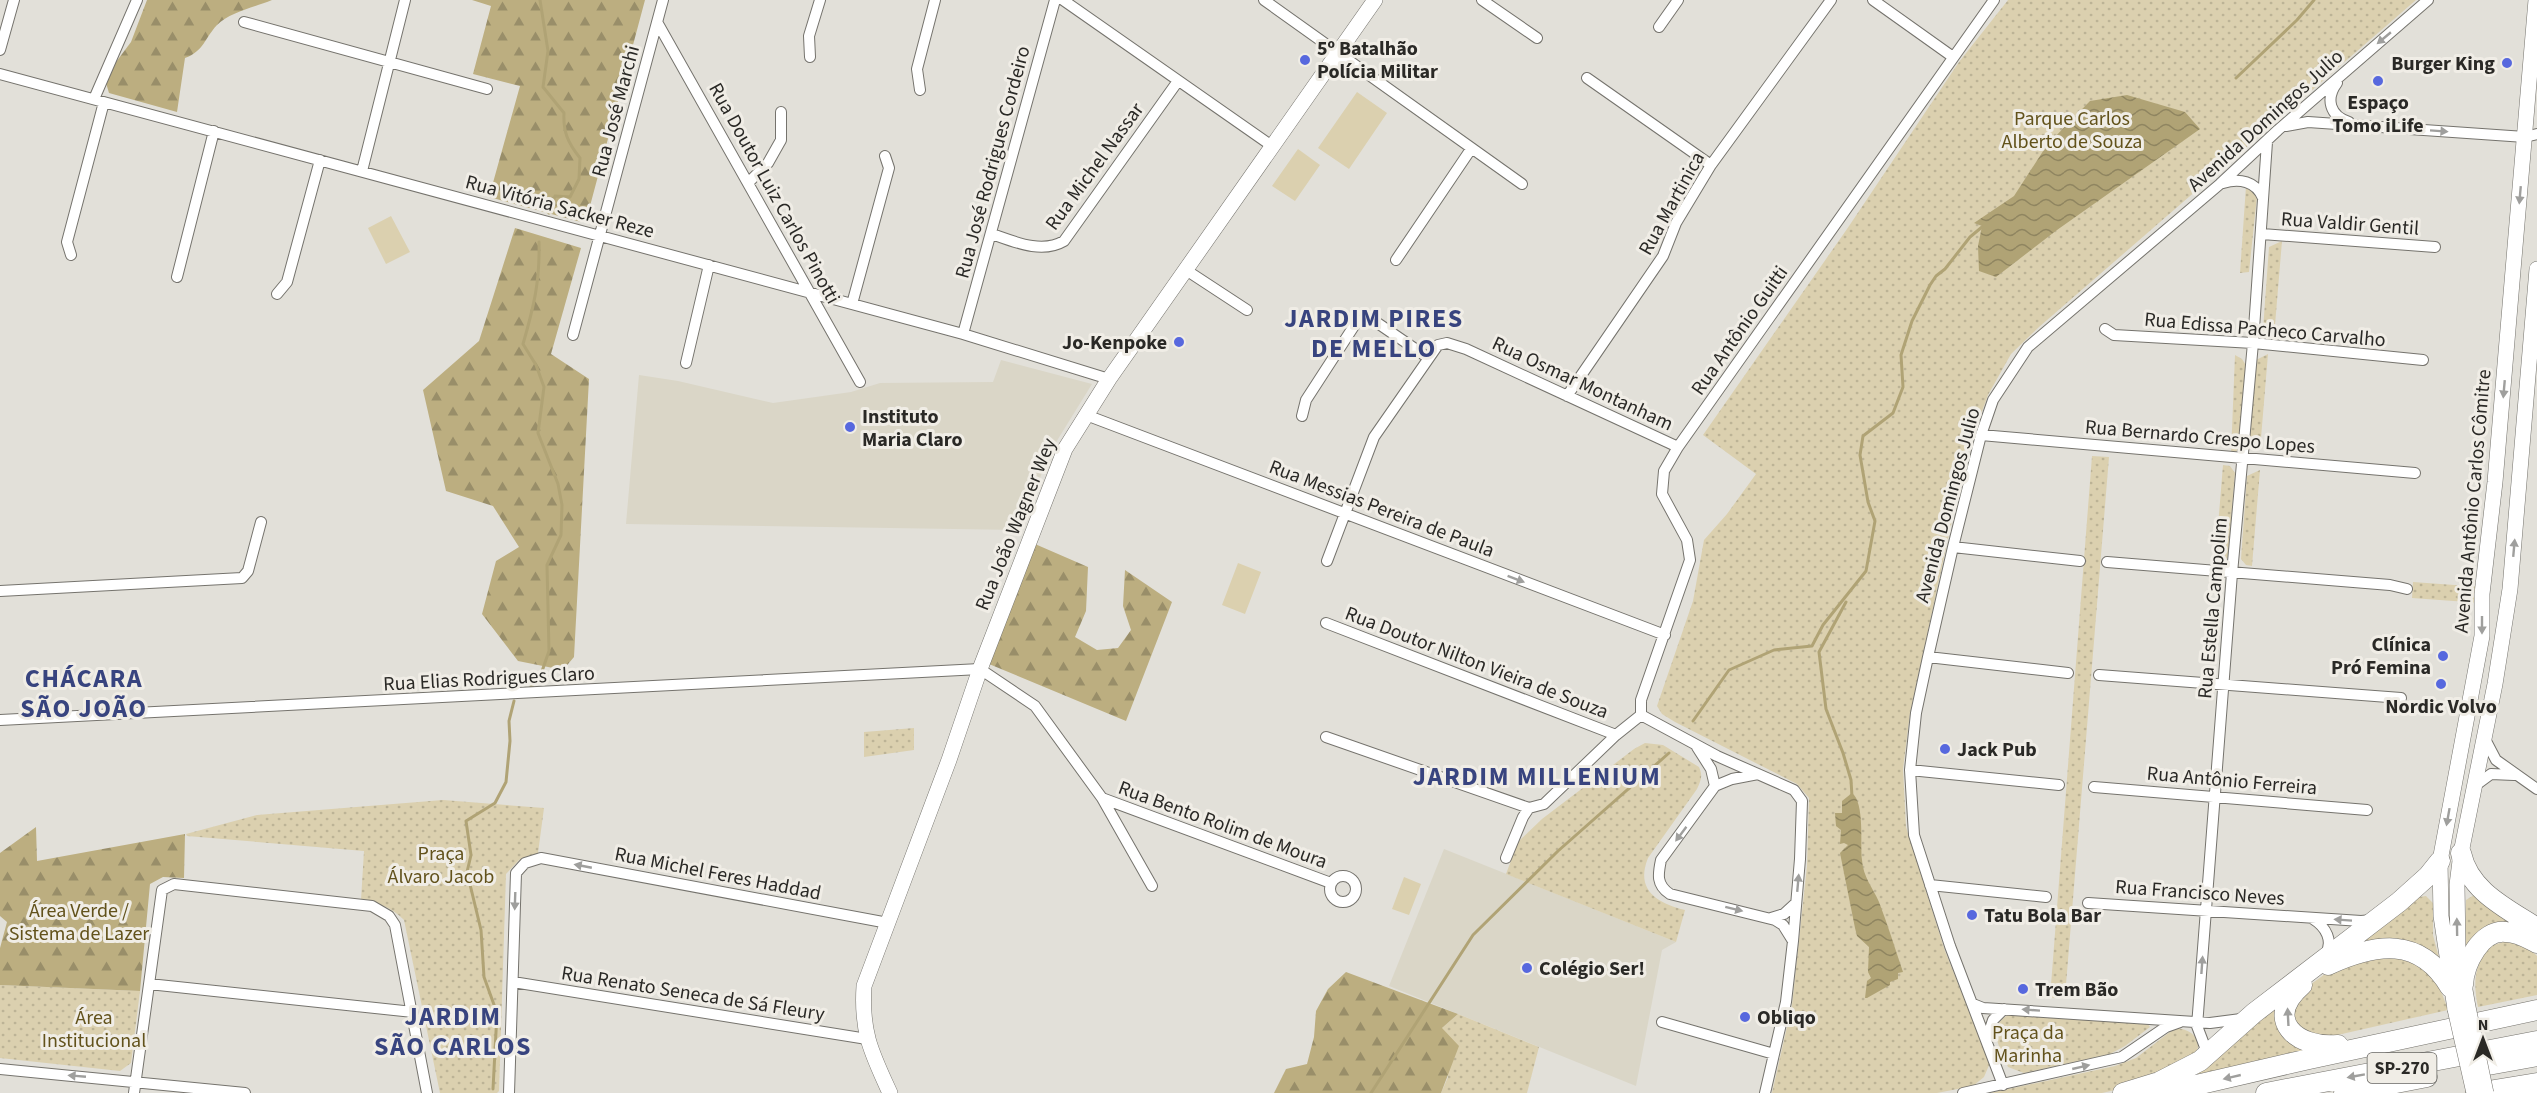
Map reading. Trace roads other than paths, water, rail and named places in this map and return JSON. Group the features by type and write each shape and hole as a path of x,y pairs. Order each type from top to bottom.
{"highway":[{"path":"2461,853 2465,870 2474,883 2537,928"},
{"path":"2123,1093 2159,1082 2187,1070 2200,1061 2254,1013 2418,886 2440,861"},
{"path":"2413,1037 2325,1046 2307,1043 2292,1034 2287,1024 2288,1003 2294,992 2328,965 2346,956 2387,948 2407,950 2426,958 2457,986 2469,962 2486,938 2504,931 2521,935 2537,943"},
{"path":"2441,1031 2537,1002"},
{"name":"SP-270","path":"2162,1093 2537,1010"},
{"name":"SP-270","path":"2266,1093 2440,1062 2537,1041"},
{"name":"SP-270","path":"2344,1093 2537,1056"},
{"path":"2475,1093 2537,1084"},
{"path":"2508,1093 2537,1084"}],"main road":[{"name":"Rua João Wagner Wey","path":"890,1093 867,1039 862,1015 864,987 980,669 1065,449 1109,379 1375,0"},
{"name":"Avenida Antônio Carlos Cômitre","path":"2461,1008 2441,916 2440,861 2482,636 2482,594 2531,136 2536,0"},
{"name":"Avenida Antônio Carlos Cômitre","path":"2457,986 2457,885 2510,589 2525,408 2533,369 2537,276"},
{"path":"2461,1008 2475,1093"},
{"path":"2461,1008 2486,1093"}],"street":[{"path":"0,50 14,0"},
{"path":"71,255 67,242 99,100 137,0"},
{"path":"362,171 405,0"},
{"name":"Rua José Marchi","path":"573,335 663,0"},
{"path":"810,57 809,36 820,0"},
{"path":"920,90 917,69 935,0"},
{"name":"Rua José Rodrigues Cordeiro","path":"963,334 1055,0"},
{"path":"1063,0 1272,146"},
{"path":"1264,0 1522,184"},
{"path":"1482,0 1537,38"},
{"path":"1659,27 1678,0"},
{"name":"Rua Martinica","path":"1567,396 1663,256 1676,223 1711,165 1831,0"},
{"path":"1873,0 1953,57"},
{"name":"Rua Antônio Guitti","path":"1641,714 1641,700 1690,560 1687,540 1662,494 1664,471 1678,447 1994,0"},
{"name":"Avenida Domingos Julio","path":"2003,1085 1950,946 1914,836 1910,770 1916,713 1928,657 1953,547 1982,435 1994,400 2028,347 2220,184 2278,130 2428,0"},
{"path":"244,22 487,89"},
{"name":"Rua Doutor Luiz Carlos Pinotti","path":"657,22 861,382"},
{"path":"2344,73 2330,96 2333,112 2337,117 2346,121 2373,127"},
{"name":"Rua Vitória Sacker Reze","path":"0,74 811,292 963,334 1109,379"},
{"path":"1587,78 1711,165"},
{"name":"Rua Michel Nassar","path":"992,234 1043,248 1054,247 1064,241 1178,81"},
{"path":"748,183 768,163 781,140 781,112"},
{"path":"2278,130 2299,122 2531,136"},
{"path":"177,277 214,131"},
{"name":"Rua Estella Campolim","path":"2200,1061 2205,1047 2197,1020 2232,573 2244,458 2262,234 2267,142"},
{"path":"1396,260 1471,149"},
{"path":"852,304 889,168 885,156"},
{"path":"278,294 287,282 320,160"},
{"path":"2220,184 2236,180 2245,182 2257,188 2263,199"},
{"name":"Rua Valdir Gentil","path":"2262,234 2435,247"},
{"path":"686,363 710,265"},
{"path":"1186,270 1247,310"},
{"path":"1302,416 1306,400 1359,321 1376,322 1427,357 1374,437 1327,561"},
{"name":"Rua Edissa Pacheco Carvalho","path":"2105,329 2114,335 2253,343 2423,360"},
{"name":"Rua Osmar Montanham","path":"1427,357 1438,345 1447,343 1466,349 1678,447"},
{"path":"2525,408 2537,395"},
{"name":"Rua Messias Pereira de Paula","path":"1086,414 1665,635"},
{"name":"Rua Bernardo Crespo Lopes","path":"1982,435 2415,473"},
{"path":"0,591 242,578 248,571 261,522"},
{"path":"1953,547 2080,561"},
{"path":"2107,562 2390,585 2407,589"},
{"name":"Rua Doutor Nilton Vieira de Souza","path":"1326,623 1616,735"},
{"path":"1928,657 2068,673"},
{"path":"980,669 1035,705 1102,798 1152,886"},
{"name":"Rua Elias Rodrigues Claro","path":"0,720 980,669"},
{"path":"2099,675 2401,698"},
{"path":"1326,737 1529,808 1544,804 1641,714 1695,745 1794,790 1802,801 1793,941 1786,1002 1766,1093"},
{"path":"2484,738 2496,760 2514,775 2537,789"},
{"path":"1695,745 1711,769 1715,786"},
{"path":"1910,770 2059,785"},
{"path":"1758,774 1732,779 1715,786 1662,860 1658,871 1659,882 1670,894 1771,918 1780,923 1793,941"},
{"path":"2476,785 2491,774 2514,775"},
{"name":"Rua Antônio Ferreira","path":"2094,787 2367,810"},
{"name":"Rua Bento Rolim de Moura","path":"1102,798 1331,883"},
{"path":"1506,858 1529,808"},
{"name":"Rua Michel Feres Haddad","path":"513,982 516,873 525,863 541,858 888,923"},
{"path":"134,1093 162,890 174,884 372,906 389,916 396,925 427,1093"},
{"path":"1930,885 2046,897"},
{"path":"1771,918 1784,914 1796,903"},
{"name":"Rua Francisco Neves","path":"2088,903 2361,921 2377,919"},
{"name":"Rua Francisco Neves","path":"2310,918 2324,926 2329,948 2324,958"},
{"path":"509,1093 513,982"},
{"name":"Rua Renato Seneca de Sá Fleury","path":"513,982 867,1039"},
{"path":"149,984 412,1012"},
{"path":"1973,1004 1983,1008 2224,1023 2254,1013"},
{"path":"1987,1041 1993,1020 2004,1009"},
{"path":"2150,1038 2159,1025 2152,1018"},
{"path":"1964,1093 2122,1057 2173,1024 2197,1020"},
{"path":"1662,1022 1774,1054"},
{"path":"0,1069 245,1093"}],"water":[{"path":"2127,95 2185,112 2200,129 2057,230 1996,277 1979,271 1978,246 1982,226 1974,223 2014,196 2047,145 2090,101"},
{"path":"1852,793 1859,805 1864,872 1879,902 1903,972 1898,973 1898,979 1890,982 1890,985 1867,998 1865,998 1867,981 1871,978 1868,972 1869,947 1857,936 1840,853 1848,845 1840,844 1841,830 1836,826 1835,813 1842,813 1842,801"}],"waterway":[{"path":"540,0 548,51 543,87 564,113 567,137 580,158 579,179 570,197 555,196 549,213"},
{"path":"2236,78 2297,20 2314,0"},
{"path":"1693,721 1729,670 1774,650 1812,646 1823,625 1866,571 1875,521 1868,502 1860,455 1863,436 1893,413 1903,387 1901,355 1912,321 1930,285 1970,237 1982,227"},
{"path":"530,688 539,680 549,651 547,565 561,535 562,505 558,484 538,433 544,387 536,365 523,344 536,293 539,242"},
{"path":"1846,602 1819,652 1826,709 1851,780 1852,797"},
{"path":"493,1089 497,1013 484,977 481,930 467,872 471,855 466,821 495,803 506,782 510,741 509,721 514,701"},
{"path":"1371,1093 1473,935 1558,851 1669,753"}],"place":[{"name":"5º Batalhão Polícia Militar","path":"1305,60"},
{"name":"Burger King","path":"2507,63"},
{"name":"Espaço Tomo iLife","path":"2378,81"},
{"name":"Jo-Kenpoke","path":"1179,342"},
{"name":"Instituto Maria Claro","path":"850,427"},
{"name":"Clínica Pró Femina","path":"2443,656"},
{"name":"Nordic Volvo","path":"2441,684"},
{"name":"Jack Pub","path":"1945,749"},
{"name":"Tatu Bola Bar","path":"1972,915"},
{"name":"Colégio Ser!","path":"1527,968"},
{"name":"Trem Bão","path":"2023,989"},
{"name":"Obliqo","path":"1745,1017"}],"district":[{"name":"JARDIM PIRES DE MELLO","path":"1374,333"},
{"name":"CHÁCARA SÃO JOÃO","path":"84,693"},
{"name":"JARDIM MILLENIUM","path":"1537,776"},
{"name":"JARDIM SÃO CARLOS","path":"453,1031"}],"park label":[{"name":"Parque Carlos Alberto de Souza","path":"2072,130"},
{"name":"Praça Álvaro Jacob","path":"441,864"},
{"name":"Área Verde / Sistema de Lazer","path":"79,922"},
{"name":"Área Institucional","path":"94,1028"},
{"name":"Praça da Marinha","path":"2028,1044"}]}
